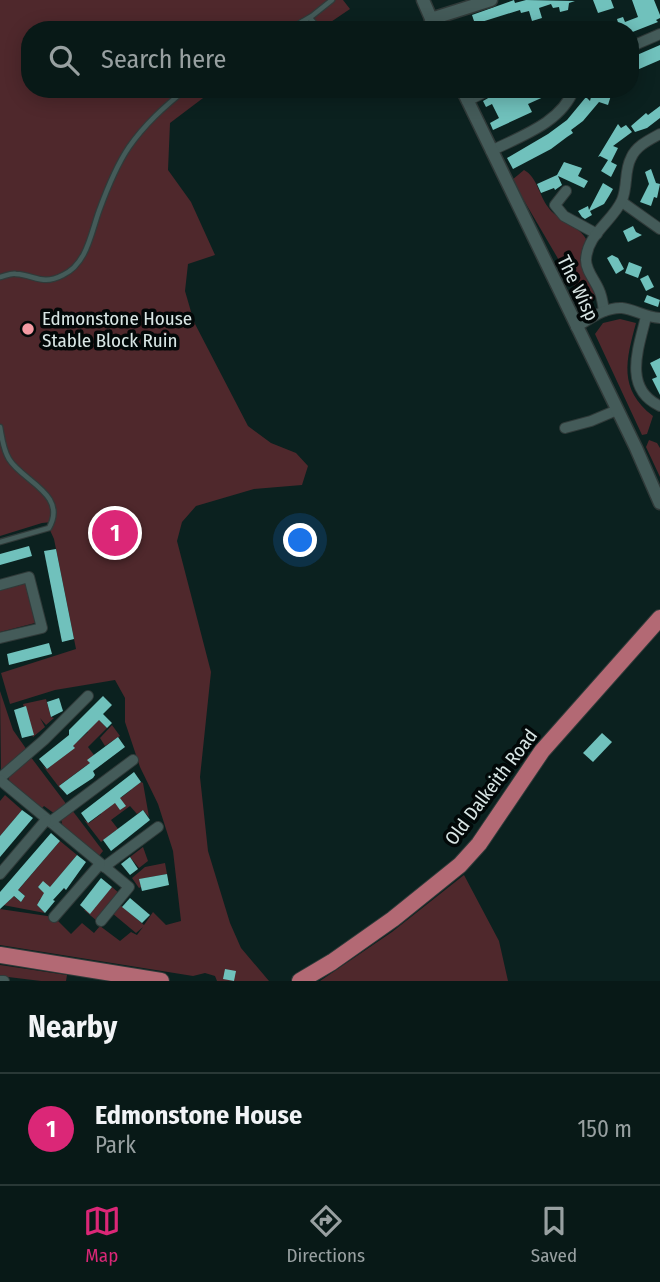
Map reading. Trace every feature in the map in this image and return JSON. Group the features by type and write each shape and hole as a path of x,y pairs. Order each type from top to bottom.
{"main road":[{"name":"Old Dalkeith Road","path":"300,981 332,962 401,912 460,864 479,844 542,751 660,616"},
{"path":"0,955 161,981"}],"street":[{"path":"423,0 432,21"},
{"path":"440,21 491,0"},
{"path":"639,43 660,34"},
{"name":"The Wisp","path":"466,98 660,503"},
{"path":"491,151 543,125 565,106 570,98"},
{"path":"604,311 601,292 586,262 589,247 622,202 631,157 640,145 660,134"},
{"path":"566,191 555,205 564,216 597,234"},
{"path":"622,202 660,229"},
{"path":"576,327 604,311 623,308 646,317 660,318"},
{"path":"646,317 636,361 637,382 646,400 660,406"},
{"path":"565,428 617,410"},
{"path":"0,585 29,577 41,628 0,639"},
{"path":"88,696 0,779 129,887 101,921"},
{"path":"0,874 48,821 134,760"},
{"path":"54,917 102,865 158,827"}],"lane":[{"path":"304,21 332,0"},
{"path":"0,277 16,274 52,280 70,272 87,248 110,183 128,148 144,126 176,98"},
{"path":"0,427 10,461 39,485 52,506 54,519 49,528 0,542"}],"shaded area":[{"path":"0,0 343,0 350,9 332,21 21,21 21,98 203,98 170,123 168,170 191,202 215,255 188,264 185,291 194,322 248,426 271,443 296,453 308,466 302,485 254,489 196,506 182,522 177,541 211,672 200,777 208,851 230,923 241,948 269,981 217,981 215,976 205,973 193,976 0,945 0,909 54,917 71,934 82,923 94,933 100,926 120,941 131,932 137,935 143,927 136,933 112,913 119,904 144,925 153,912 166,925 181,921 173,851 158,804 140,767 125,722 125,698 115,680 55,690 10,704 1,673 76,649 54,539 49,528 52,522 0,536"},
{"path":"524,170 532,177 552,212 586,239 580,259 597,296 590,304 581,298 512,180"},
{"path":"620,319 636,323 628,373 634,395 653,416 647,434 642,435 595,334 603,323"},
{"path":"649,440 657,443 660,448 660,477 646,447"},
{"path":"26,582 35,623 0,632 0,589"},
{"path":"0,691 13,730 27,750 1,770"},
{"path":"46,699 51,717 54,718 46,725 40,718 45,727 33,737 23,704"},
{"path":"91,712 107,728 88,747 94,755 88,760 94,769 92,771 87,765 60,785 62,791 43,766 47,769 74,748 68,739 77,742 88,732 80,724"},
{"path":"112,725 120,736 105,746 100,738"},
{"path":"30,756 67,805 55,814 44,806 41,809 10,784 8,775"},
{"path":"125,782 133,788 143,783 149,817 143,810 137,814 130,806 111,820 125,838 116,830 101,842 84,820 89,823 101,814 94,805 115,803 125,806 113,789 122,797 131,790"},
{"path":"5,795 22,810 0,836 0,801"},
{"path":"72,810 103,851 99,856 63,828 61,819"},
{"path":"60,841 77,855 51,886 58,895 43,882 38,887 46,894 37,905 45,913 3,905 12,895 21,902 25,896 9,882 20,888"},
{"path":"143,847 148,861 139,868 130,857"},
{"path":"165,863 167,874 140,879 139,888 132,878 145,867"},
{"path":"464,875 499,941 508,981 320,981 392,932"},
{"path":"112,887 120,894 97,921 84,910 96,907 94,905"},
{"path":"0,965 67,975 66,981 0,976"}],"building":[{"path":"514,0 515,3 526,0 575,1 569,3 568,10 560,12 559,7 553,8 551,4 539,8 542,18 532,21 529,11 521,13 520,10 485,21 474,21 472,15"},
{"path":"593,0 611,0 614,8 598,13"},
{"path":"632,0 654,0 660,15 656,20 658,22 639,29 639,21 628,21 638,17"},
{"path":"660,45 660,60 639,69 639,54"},
{"path":"488,98 541,98 528,104 532,112 493,130 490,123 499,118 492,104 486,107 483,101"},
{"path":"585,98 590,101 591,98 610,98 608,105 599,102 583,121 571,130 573,133 551,149 513,169 507,158 567,120"},
{"path":"660,106 660,118 647,128 635,132 631,126 646,113 648,115"},
{"path":"618,124 621,128 626,125 632,132 613,146 618,148 611,162 617,165 611,177 601,171 608,160 598,157"},
{"path":"564,162 582,168 578,176 588,181 584,188 558,176 562,185 555,190 554,188 541,193 537,184 557,175"},
{"path":"651,169 656,183 660,184 657,198 654,197 651,206 640,202 649,184 645,172"},
{"path":"603,183 613,189 604,204 590,211 592,215 585,219 578,211 588,206 589,210"},
{"path":"633,226 636,232 642,235 628,242 623,231"},
{"path":"612,255 618,258 624,269 616,274 607,258"},
{"path":"629,262 642,267 638,278 625,273"},
{"path":"648,275 654,287 646,291 640,279"},
{"path":"647,295 660,300 658,307 644,302"},
{"path":"660,358 660,395 652,379 657,377 650,363"},
{"path":"29,546 32,556 0,565 0,554"},
{"path":"56,549 74,639 62,642 44,551"},
{"path":"49,643 52,654 9,665 7,654"},
{"path":"103,696 112,705 103,714 112,723 107,728 99,720 73,746 75,748 47,769 39,759 69,735 69,730"},
{"path":"59,698 63,711 51,717 47,702"},
{"path":"26,706 34,735 22,738 14,710"},
{"path":"602,733 612,742 593,762 583,753"},
{"path":"118,737 125,747 93,771 93,778 67,795 59,786 90,763 87,760"},
{"path":"134,772 141,782 120,798 126,806 120,810 115,803 88,823 81,813"},
{"path":"22,810 33,818 0,857 0,836"},
{"path":"143,810 150,820 111,851 103,840"},
{"path":"51,833 60,841 18,890 25,896 21,902 14,896 0,909 0,892"},
{"path":"77,855 86,862 45,913 37,905 44,893 38,887 43,881 50,887"},
{"path":"130,857 138,869 130,875 121,864"},
{"path":"167,874 169,885 142,891 139,879"},
{"path":"101,878 112,887 90,914 80,905"},
{"path":"130,898 150,915 142,923 122,907"},
{"path":"225,969 236,971 234,981 223,979"}],"place":[{"name":"Edmonstone House Stable Block Ruin","path":"28,329"},
{"name":"Edmonstone House","path":"115,533"}]}
